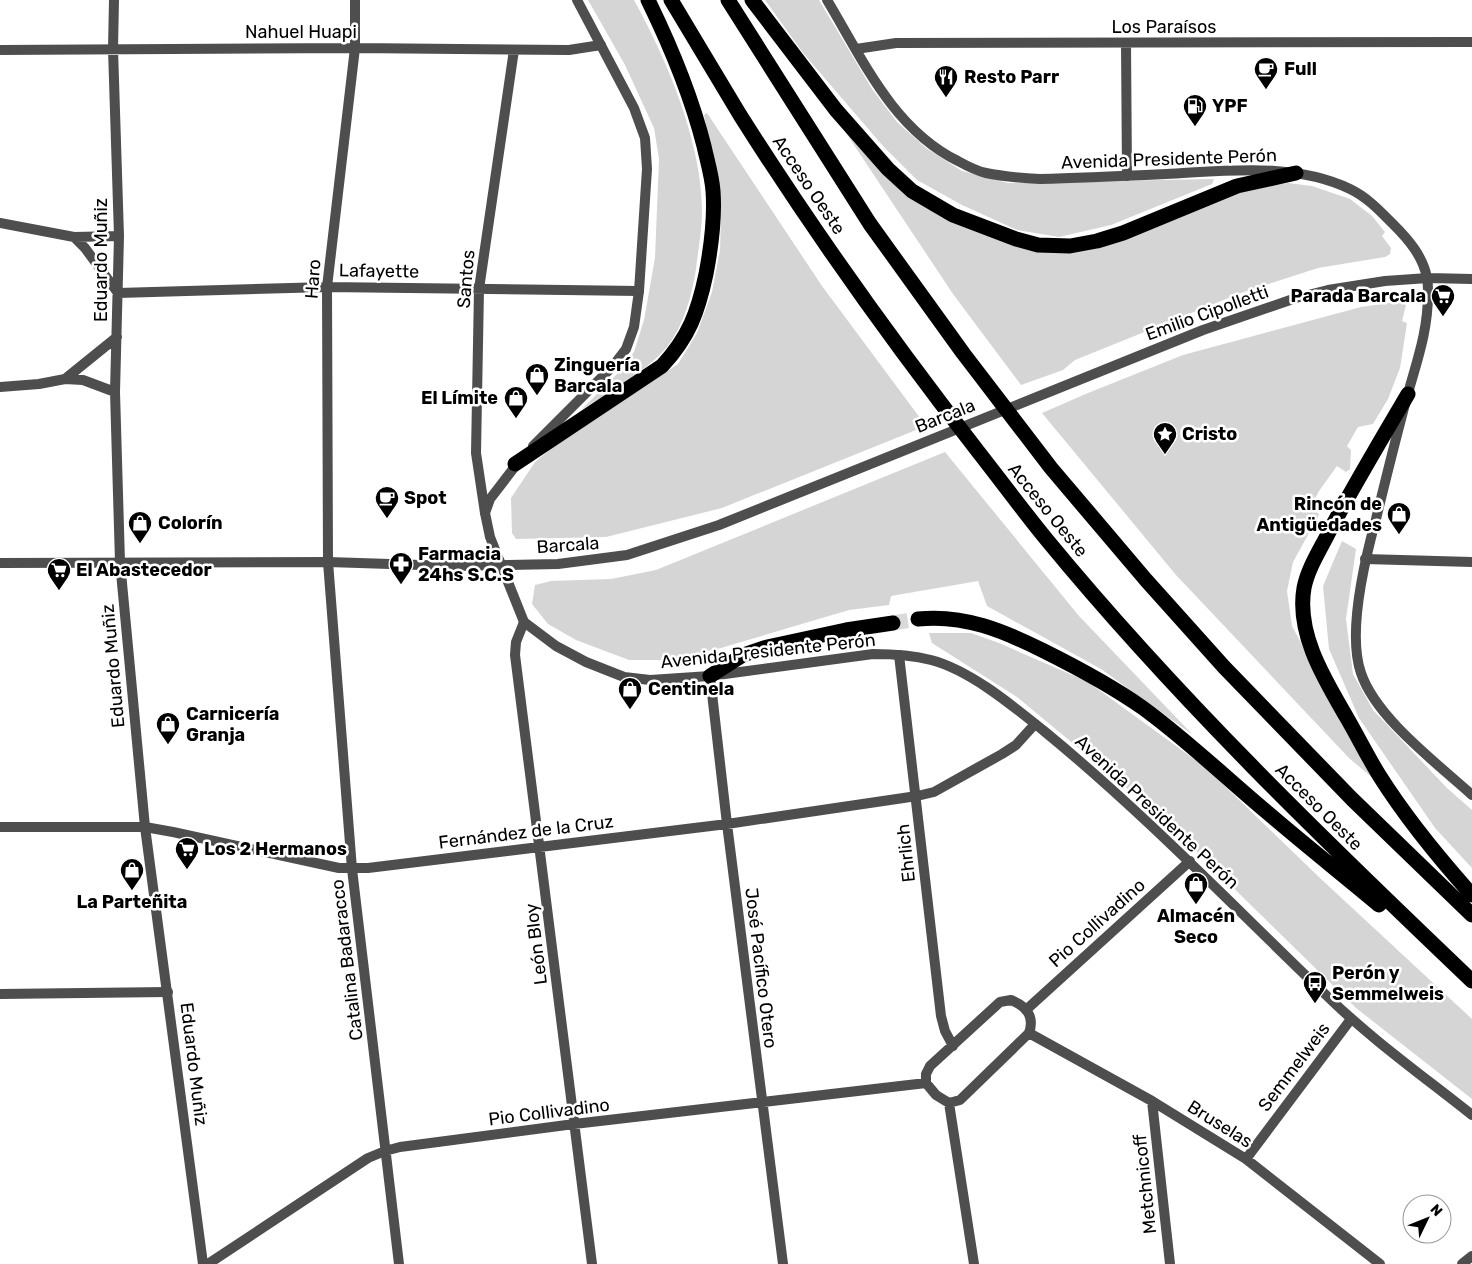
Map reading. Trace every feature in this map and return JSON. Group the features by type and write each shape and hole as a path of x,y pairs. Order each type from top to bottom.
{"highway":[{"path":"515,464 662,366 687,334 702,295 708,266 712,229 713,191 709,168 695,111 648,0"},
{"name":"Acceso Oeste","path":"671,0 740,116 809,220 928,387 1046,539 1126,632 1240,754 1363,878 1472,982"},
{"name":"Acceso Oeste","path":"728,0 870,224 963,353 1052,468 1146,580 1224,667 1352,799 1472,915"},
{"path":"752,0 836,110 888,169 912,191 953,215 1016,239 1038,245 1070,246 1096,241 1123,233 1237,186 1296,173"},
{"path":"1408,394 1310,569 1305,587 1304,622 1326,681 1379,774 1408,819 1472,894"},
{"path":"918,620 938,617 964,621 996,630 1026,642 1086,672 1142,708 1472,982"},
{"path":"710,676 743,655 767,647 893,622"}],"street":[{"name":"Eduardo Muñiz","path":"114,0 113,50 118,236 115,392 120,562 145,828 203,1264"},
{"name":"Haro","path":"328,562 327,287 355,48 355,0"},
{"path":"524,622 490,538 485,514 490,499 515,464 613,366 626,349 634,326 639,291 647,169 645,138 634,108 577,0"},
{"name":"Avenida Presidente Perón","path":"827,0 882,92 904,121 947,156 967,166 985,173 1040,179 1238,171 1296,173 1351,189 1371,202 1413,245 1428,278 1426,323 1420,355 1365,559 1356,639 1360,672 1367,688 1380,708 1402,731 1472,795"},
{"name":"Los Paraísos","path":"856,49 896,43 1472,42"},
{"path":"1126,43 1127,176"},
{"name":"Nahuel Huapi","path":"0,50 355,48 569,50 601,45"},
{"name":"Santos","path":"485,514 476,453 479,289 514,50"},
{"path":"0,223 74,236 118,236"},
{"path":"74,236 118,293"},
{"name":"Emilio Cipolletti","path":"1076,381 1203,330 1296,298 1357,285 1403,279 1472,279"},
{"name":"Lafayette","path":"118,293 327,287 639,291"},
{"path":"65,379 117,338"},
{"path":"0,386 40,384 65,379 83,380 115,392"},
{"name":"Barcala","path":"0,563 328,562 452,566 558,564 609,559 642,552 719,525 1076,381"},
{"path":"1365,559 1472,562"},
{"name":"Catalina Badaracco","path":"328,562 352,868 399,1264"},
{"name":"Avenida Presidente Perón","path":"524,622 556,646 586,662 624,677 650,680 710,676 873,654 899,654 931,660 961,672 1035,724 1124,799 1351,1019 1472,1115"},
{"name":"León Bloy","path":"524,622 516,642 515,655 592,1264"},
{"name":"Ehrlich","path":"899,654 941,1016 953,1046"},
{"name":"José Pacífico Otero","path":"710,676 783,1264"},
{"name":"Fernández de la Cruz","path":"0,826 145,828 173,832 339,868 368,868 727,824 916,796 934,792 1002,754 1016,744 1035,724"},
{"name":"Pio Collivadino","path":"1027,1009 1190,861"},
{"path":"0,994 168,992"},
{"path":"1011,1000 1020,1003 1027,1009 1032,1025 1029,1033 960,1100 949,1103 936,1095 926,1083 926,1074 930,1066 1000,1002 1011,1000"},
{"name":"Semmelweis","path":"1246,1159 1351,1019"},
{"name":"Bruselas","path":"1029,1033 1152,1101 1246,1159 1380,1264"},
{"name":"Pio Collivadino","path":"208,1264 368,1158 400,1147 574,1124 926,1083"},
{"name":"Metchnicoff","path":"1152,1101 1170,1264"},
{"path":"949,1103 974,1264"},
{"path":"1462,1264 1472,1256"}],"shaded area":[{"path":"588,0 634,0 670,75 689,130 696,158 702,212 700,240 692,289 683,320 673,338 649,365 581,410 619,372 634,352 644,320 655,258 659,159 654,128 625,65"},
{"path":"765,0 819,0 872,89 897,122 926,148 962,171 1008,183 1214,179 1212,184 1111,225 1059,237 1017,230 962,205 917,180 883,146 803,53"},
{"path":"830,109 868,152 985,233 1088,247 1244,190 1288,183 1312,186 1350,199 1372,216 1385,232 1382,236 1391,248 1390,254 1385,257 1318,268 1241,293 1075,360 1063,370 1021,385 953,294"},
{"path":"707,113 822,286 926,426 722,508 606,537 516,539 512,533 511,498 535,462 553,447 678,364 697,333 712,292 720,250 721,216 716,177 704,115"},
{"path":"1403,301 1406,305 1402,321 1407,323 1400,368 1388,399 1373,424 1358,427 1347,446 1351,450 1350,469 1346,472 1337,466 1319,491 1312,505 1319,515 1293,562 1287,591 1292,626 1375,780 1349,758 1176,575 1042,413 1183,355 1361,307"},
{"path":"945,452 1079,616 1193,735 1101,669 987,606 978,581 891,596 889,605 849,610 721,648 667,660 629,660 576,640 548,624 532,604 535,585 551,581 611,579 656,570"},
{"path":"1342,541 1356,549 1346,619 1353,674 1373,710 1447,788 1472,810 1472,868 1435,828 1359,718 1329,649 1323,586"},
{"path":"929,633 971,633 999,643 1088,682 1205,767 1321,879 1472,1019 1472,1099 1356,1008 1157,813 1017,697 932,643"}],"tunnel":[{"path":"893,623 918,619"}],"place":[{"name":"Full","path":"1266,90"},
{"name":"Resto Parr","path":"946,98"},
{"name":"YPF","path":"1195,127"},
{"name":"Parada Barcala","path":"1443,317"},
{"name":"Zinguería Barcala","path":"537,396"},
{"name":"El Límite","path":"516,419"},
{"name":"Cristo","path":"1165,455"},
{"name":"Spot","path":"387,519"},
{"name":"Rincón de Antigüedades","path":"1399,535"},
{"name":"Colorín","path":"140,544"},
{"name":"Farmacia 24hs S.C.S","path":"401,585"},
{"name":"El Abastecedor","path":"59,591"},
{"name":"Centinela","path":"630,710"},
{"name":"Carnicería Granja","path":"168,745"},
{"name":"Los 2 Hermanos","path":"187,870"},
{"name":"La Parteñita","path":"132,891"},
{"name":"Almacén Seco","path":"1196,905"},
{"name":"Perón y Semmelweis","path":"1315,1004"}]}
